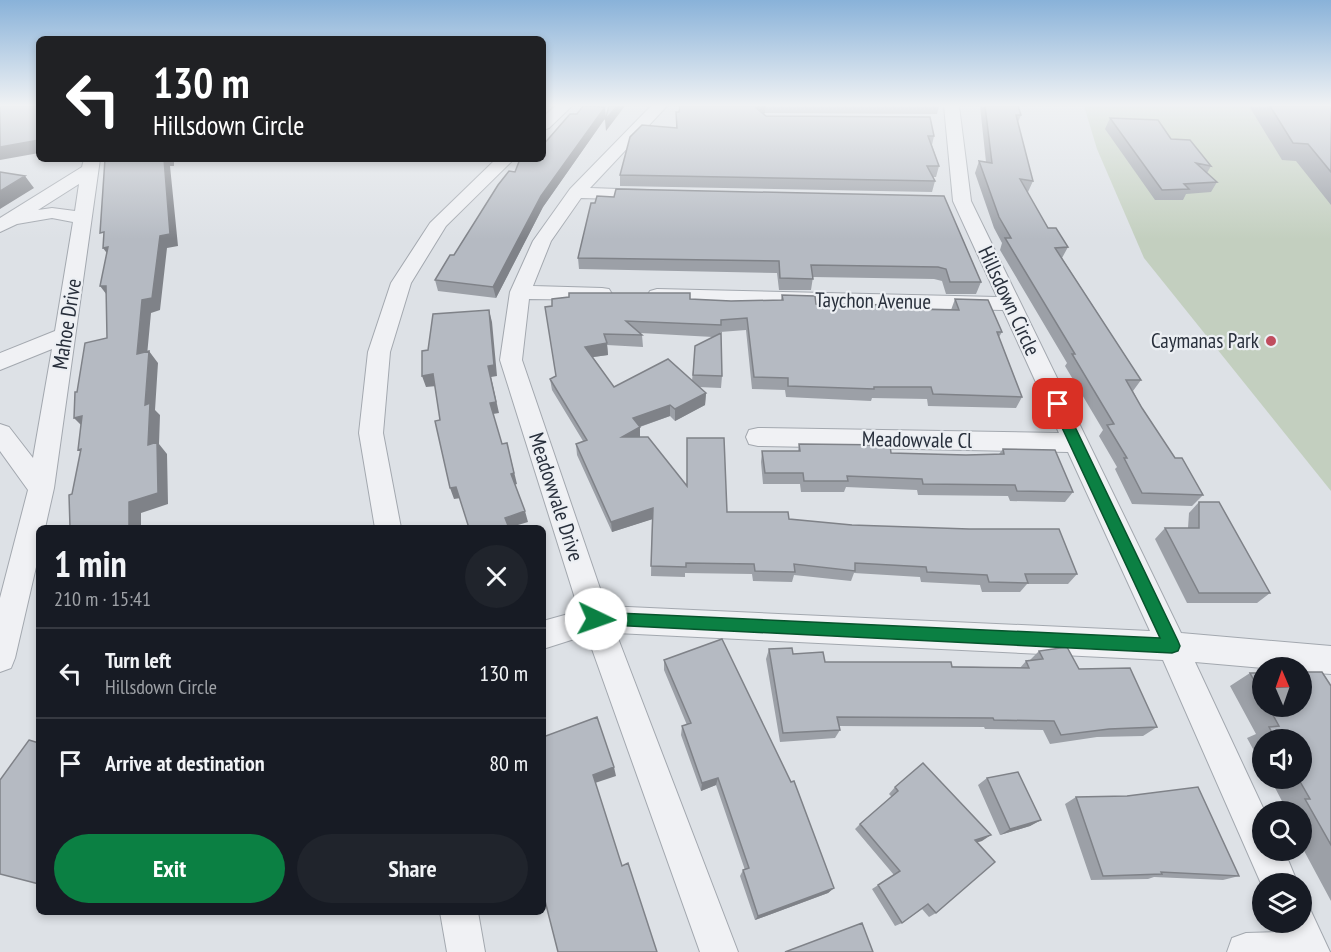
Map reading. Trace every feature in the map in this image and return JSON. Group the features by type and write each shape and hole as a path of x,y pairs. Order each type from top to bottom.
{"street":[{"name":"Meadowvale Drive","path":"617,150 576,194 542,241 520,292 511,360 596,619 718,952"},
{"name":"Hillsdown Circle","path":"949,150 950,201 1010,304 1172,646 1252,822"},
{"path":"387,525 371,433 379,352 401,282 439,223 503,162"},
{"path":"4,224 91,164"},
{"name":"Mahoe Drive","path":"0,658 41,488 91,164"},
{"path":"576,194 669,195"},
{"path":"4,224 52,213 84,218"},
{"path":"520,292 616,295"},
{"name":"Taychon Avenue","path":"640,295 1010,304"},
{"path":"0,362 65,336"},
{"path":"0,433 41,488"},
{"name":"Meadowvale Cl","path":"758,436 1076,443"},
{"path":"546,634 596,619 1172,646 1328,665"},
{"path":"460,915 466,952"},
{"path":"1246,952 1306,942"}],"green space":[{"name":"Caymanas Park","path":"1098,150 1331,150 1331,491 1144,258"}],"building":[{"path":"546,150 574,150 541,196 493,287 435,280 450,255 454,255 498,185 509,171 515,172 519,162 546,162"},
{"path":"626,150 933,150 939,166 927,166 935,181 620,175"},
{"path":"990,150 1025,150 1033,181 1020,179 1048,228 1056,228 1068,247 1055,248 1141,380 1126,380 1142,408 1175,458 1182,458 1203,495 1142,493 1124,458 1127,458 1107,425 1114,424 1005,238 1011,238 999,217 979,161 992,163"},
{"path":"1133,150 1198,150 1211,166 1196,163 1217,182 1184,184 1189,189 1162,190"},
{"path":"1313,150 1331,150 1331,172"},
{"path":"105,162 164,162 170,234 160,236 152,298 142,300 137,354 149,351 145,405 150,403 148,445 157,442 158,493 129,502 129,525 70,525 69,495 72,494 81,449 78,450 82,416 74,418 75,392 77,392 85,343 107,338 106,286 100,286 108,247 103,248 104,232 100,233"},
{"path":"0,172 25,176 0,191"},
{"path":"616,189 944,196 981,282 950,282 946,269 938,267 811,265 813,279 780,278 779,261 578,258 591,203 595,203 597,196 614,197"},
{"path":"569,293 690,293 690,299 731,301 783,300 782,295 815,296 816,304 904,305 905,309 959,310 955,299 988,300 1002,332 997,332 1022,397 933,394 931,387 874,387 874,389 788,386 788,378 754,377 747,318 721,320 721,325 626,321 642,335 604,334 607,343 585,347 614,387 668,359 706,393 675,409 670,405 633,418 640,427 622,437 648,437 687,486 687,438 724,438 727,512 788,512 789,519 852,525 1059,529 1077,574 1025,574 1028,583 989,582 987,575 927,572 926,567 855,563 855,571 794,564 795,572 755,571 754,564 686,563 686,567 651,566 653,508 611,522 576,444 587,440 550,379 556,376 545,307 552,306 552,299 569,297"},
{"path":"489,310 494,365 488,366 496,402 490,403 502,444 507,443 514,473 511,474 525,511 505,518 508,525 468,525 456,487 450,488 435,421 440,420 433,374 422,376 422,351 428,350 433,314"},
{"path":"721,333 722,376 693,375 695,346"},
{"path":"799,444 890,445 891,453 966,455 1004,454 1003,449 1055,450 1073,492 1017,491 1015,485 923,484 922,479 847,476 848,481 804,481 803,473 765,473 762,451 800,451"},
{"path":"1199,502 1219,502 1270,593 1199,593 1165,528 1199,528"},
{"path":"722,639 791,782 794,781 834,888 758,916 743,870 749,868 718,778 702,783 682,726 691,723 664,660"},
{"path":"1067,647 1079,669 1130,668 1157,727 1109,729 1061,735 1054,721 994,720 993,718 837,717 840,730 783,733 769,649 792,648 793,654 823,652 825,662 951,662 952,667 1029,668 1026,661 1043,659 1039,651"},
{"path":"1312,672 1322,672 1331,686 1331,845 1312,811 1312,801 1305,799 1310,799 1304,789 1312,789 1312,729 1270,729 1269,727 1279,726 1274,717 1312,717"},
{"path":"597,717 614,767 593,775 622,866 628,863 657,952 558,952 546,905 546,736"},
{"path":"29,740 36,742 36,883 0,874 0,780"},
{"path":"923,763 991,835 975,840 995,862 936,913 928,904 902,923 878,885 900,871 860,824 898,791 895,787"},
{"path":"1018,772 1041,820 1010,829 987,778"},
{"path":"1198,787 1239,876 1161,872 1162,874 1103,876 1076,797 1127,796"},
{"path":"862,923 873,952 785,952"}],"place":[{"name":"Caymanas Park","path":"1271,341"}],"route":[{"path":"596,619 1172,646 1058,404"}]}
